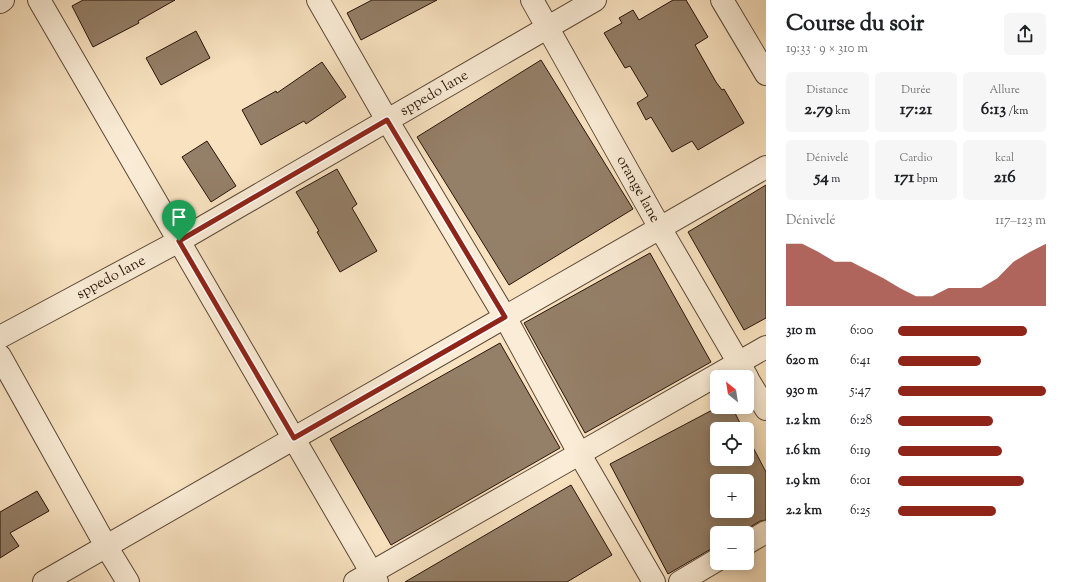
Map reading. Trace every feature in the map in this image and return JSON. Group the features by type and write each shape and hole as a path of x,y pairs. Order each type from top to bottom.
{"street":[{"path":"39,0 294,438 368,579 579,453 710,389"},
{"path":"318,0 387,120 505,317 579,453 654,582"},
{"name":"orange lane","path":"532,0 660,228 743,370"},
{"name":"sppedo lane","path":"0,337 179,241 595,0"},
{"path":"722,0 766,74"},
{"path":"44,582 766,167"},
{"path":"746,370 766,347"},
{"path":"0,356 106,546 128,582"},
{"name":"orange lane","path":"754,389 766,409"},
{"path":"754,539 766,532"},
{"path":"680,582 710,564"}],"building":[{"path":"83,0 175,0 138,21 139,23 93,47 72,6"},
{"path":"372,0 437,0 361,40 347,13"},
{"path":"673,0 686,0 708,37 695,45 716,82 722,90 724,89 744,123 698,150 692,141 672,152 651,117 646,120 637,103 648,96 630,66 625,68 604,33 622,23 619,18 633,10 639,20"},
{"path":"196,31 210,58 161,85 146,58"},
{"path":"541,60 633,209 509,285 417,137"},
{"path":"322,62 346,97 306,124 304,121 261,145 242,110 276,91 277,93"},
{"path":"207,141 236,186 211,202 182,157"},
{"path":"337,169 357,204 352,208 377,251 340,272 317,232 319,231 296,192"},
{"path":"766,185 766,318 744,330 688,232"},
{"path":"650,253 711,362 585,433 524,323"},
{"path":"500,343 560,448 391,545 330,439"},
{"path":"710,411 710,414 736,414 740,422 710,422 710,466 754,466 754,449 766,472 766,520 760,521 752,526 710,526 710,550 668,574 610,464"},
{"path":"571,485 612,555 567,582 405,582"},
{"path":"37,491 49,511 10,533 19,546 0,558 0,512"}],"route":[{"path":"387,120 505,317 294,438 179,241 387,120"}]}
